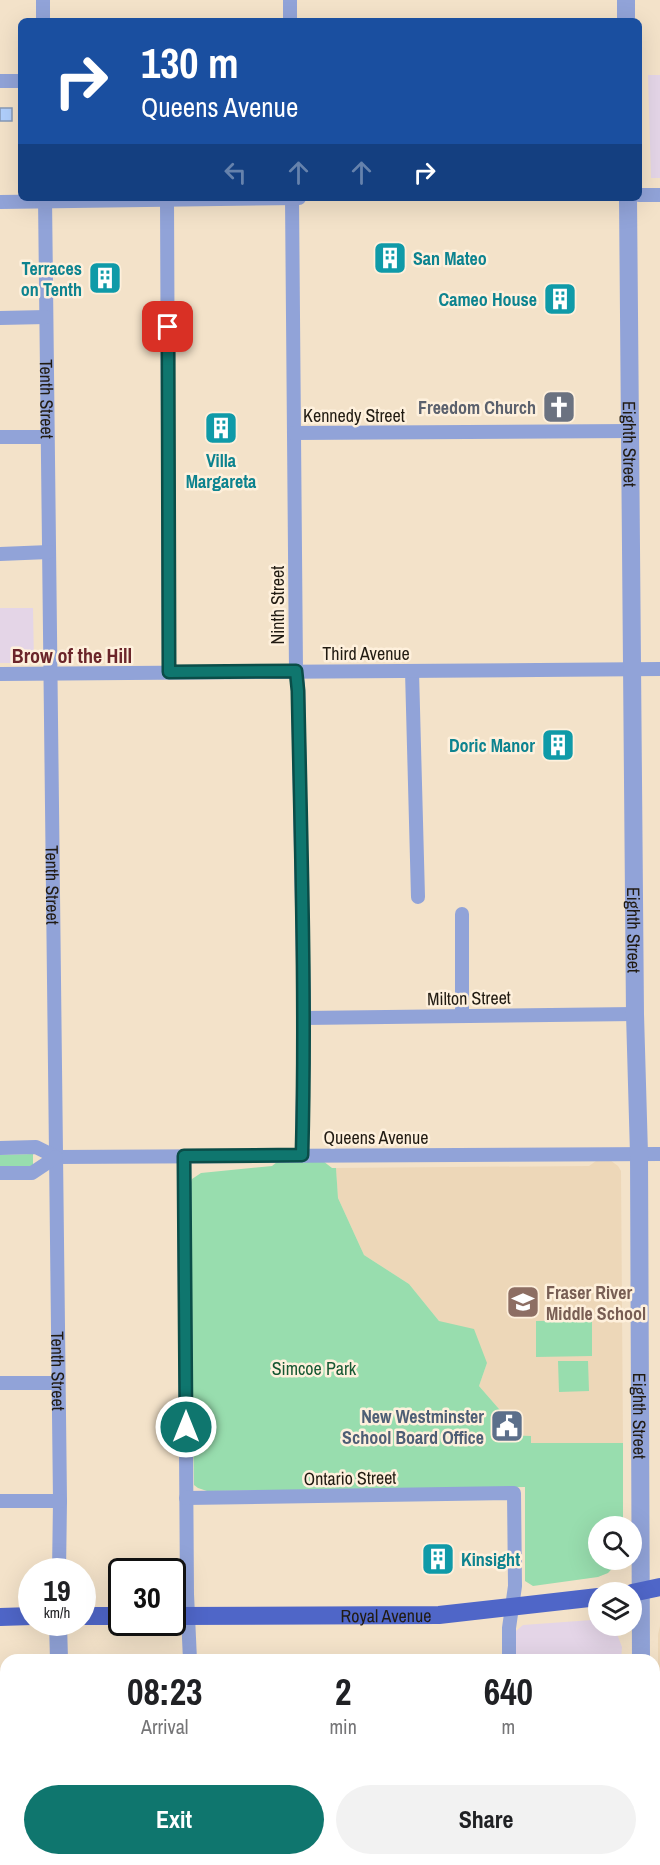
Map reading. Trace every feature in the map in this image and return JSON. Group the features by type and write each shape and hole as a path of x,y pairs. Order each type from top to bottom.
{"main road":[{"path":"642,1592 660,1587"},
{"path":"642,1595 660,1600"},
{"name":"Royal Avenue","path":"186,1616 439,1615 588,1598"},
{"path":"0,1617 18,1616"}],"street":[{"path":"43,0 43,18"},
{"path":"290,0 290,18"},
{"path":"626,0 626,18"},
{"path":"0,81 18,81"},
{"path":"642,195 660,195"},
{"path":"0,202 22,201"},
{"name":"Tenth Street","path":"45,201 59,1558"},
{"path":"167,201 169,672"},
{"name":"Ninth Street","path":"292,201 296,671 304,1018 302,1155"},
{"name":"Eighth Street","path":"628,201 635,1014 639,1154 636,1582"},
{"path":"0,318 46,317"},
{"name":"Kennedy Street","path":"294,434 630,431"},
{"path":"0,437 47,437"},
{"path":"0,554 49,552"},
{"name":"Third Avenue","path":"0,674 660,669"},
{"path":"412,671 418,897"},
{"path":"462,914 462,1016"},
{"name":"Milton Street","path":"304,1018 635,1014"},
{"name":"Queens Avenue","path":"0,1148 36,1148 56,1158 660,1154"},
{"path":"183,1558 186,1498 184,1156"},
{"name":"Queens Avenue","path":"0,1173 32,1173 56,1158"},
{"path":"0,1383 58,1383"},
{"name":"Ontario Street","path":"186,1498 514,1493 515,1586 511,1607"},
{"path":"0,1501 60,1501"},
{"path":"509,1654 508,1628 511,1607"},
{"path":"58,1636 59,1654"},
{"path":"185,1636 189,1654"},
{"name":"Eighth Street","path":"639,1636 641,1654"}],"shaded area":[{"path":"648,75 660,75 660,178 651,178"},
{"path":"0,608 33,608 34,663 0,663"},
{"name":"Fraser River Middle School","path":"610,1160 621,1171 623,1443 531,1443 531,1436 505,1435 506,1417 479,1386 487,1363 439,1321 409,1284 364,1255 338,1198 336,1168 589,1166 596,1161"},
{"path":"588,1620 588,1636 618,1636 622,1647 621,1654 516,1654 516,1631 523,1625"},
{"path":"660,1626 660,1654 658,1654"}],"green space":[{"path":"33,1154 33,1167 0,1167 0,1155"},
{"name":"Simcoe Park","path":"323,1161 332,1168 336,1168 338,1198 364,1255 409,1284 439,1321 474,1329 487,1363 479,1386 506,1417 506,1435 531,1436 531,1443 623,1443 623,1516 588,1516 588,1570 611,1570 608,1573 598,1577 533,1586 525,1581 525,1487 207,1491 194,1485 189,1190 192,1179 201,1173 272,1166 277,1162"},
{"path":"592,1320 592,1356 536,1357 536,1321"},
{"path":"558,1361 588,1361 589,1391 559,1392"}],"water":[{"path":"0,108 12,108 12,121 0,121"}],"place":[{"name":"San Mateo","path":"390,258"},
{"name":"Terraces on Tenth","path":"105,278"},
{"name":"Cameo House","path":"560,299"},
{"name":"Freedom Church","path":"559,407"},
{"name":"Villa Margareta","path":"221,428"},
{"name":"Doric Manor","path":"558,745"},
{"name":"Fraser River Middle School","path":"523,1302"},
{"name":"New Westminster School Board Office","path":"507,1426"},
{"name":"Kinsight","path":"438,1559"}],"district":[{"name":"Brow of the Hill","path":"72,655"}],"route":[{"path":"168,327 169,672 296,671 303,948 302,1155 184,1156 186,1427"}]}
